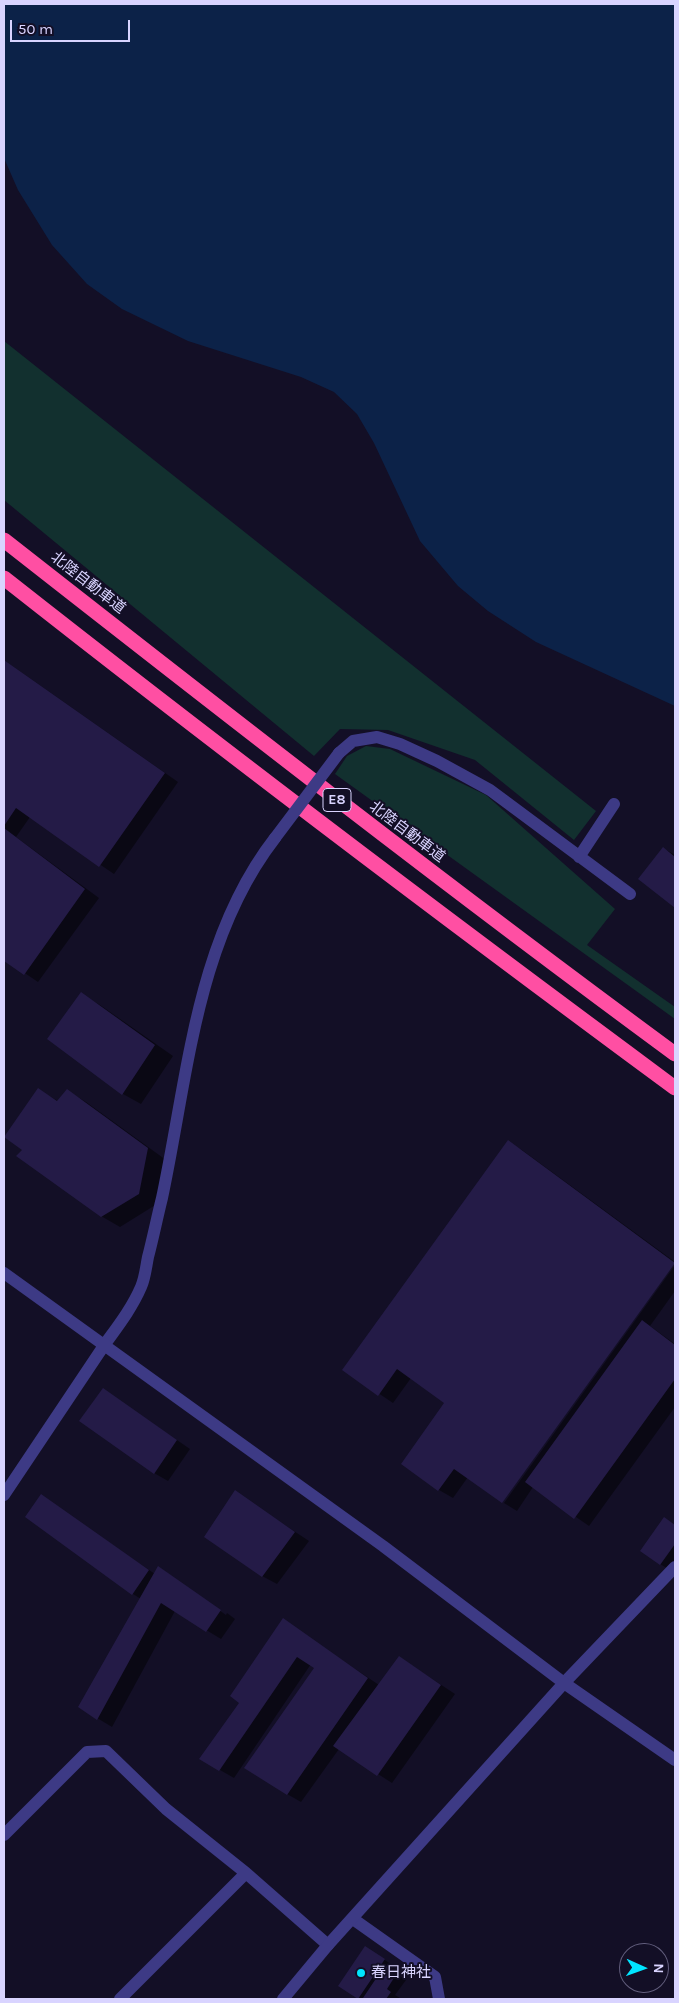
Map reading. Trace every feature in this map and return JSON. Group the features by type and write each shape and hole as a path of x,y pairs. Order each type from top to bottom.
{"highway":[{"name":"北陸自動車道","path":"4,540 501,926 675,1054"},
{"name":"E8","path":"4,578 285,796 492,953 675,1088"}],"street":[{"path":"4,1495 127,1313 141,1286 172,1151 197,1015 214,954 235,900 261,856 339,753 353,741 377,737 400,744 437,761 490,790 630,894"},
{"path":"579,857 614,804"},
{"path":"4,1273 383,1546 564,1684 675,1760"},
{"path":"283,1999 328,1945 354,1919 564,1684 675,1567"},
{"path":"4,1835 87,1752 106,1750 166,1809 246,1873 328,1945"},
{"path":"120,1999 246,1873"},
{"path":"354,1919 435,1977 439,1999"}],"green space":[{"path":"4,341 596,811 574,840 475,760 388,730 340,729 314,756 4,500"},
{"path":"366,746 390,749 486,795 615,909 587,945 675,1007 675,1019 335,774 347,756"}],"water":[{"path":"4,4 675,4 675,706 536,642 488,611 458,586 420,541 374,443 357,414 334,392 301,377 188,341 122,309 87,284 52,245 18,190 4,158"}],"building":[{"path":"4,660 165,773 99,867 16,808 4,826"},
{"path":"4,828 85,889 24,975 4,961"},
{"path":"663,847 675,857 675,908 638,879"},
{"path":"81,992 155,1045 122,1095 47,1039"},
{"path":"38,1088 57,1101 67,1089 148,1148 139,1194 101,1217 16,1156 22,1150 4,1137"},
{"path":"508,1140 675,1263 502,1503 454,1469 438,1491 401,1464 444,1403 397,1369 378,1396 342,1370"},
{"path":"642,1320 675,1345 675,1379 574,1519 525,1482"},
{"path":"103,1388 177,1440 154,1474 79,1421"},
{"path":"235,1490 295,1532 262,1577 204,1537"},
{"path":"41,1494 149,1570 132,1595 25,1517"},
{"path":"664,1517 675,1525 675,1544 660,1565 640,1551"},
{"path":"158,1566 221,1610 206,1632 161,1603 97,1720 78,1707"},
{"path":"283,1618 368,1678 287,1795 244,1768 314,1668 297,1657 219,1771 199,1759 239,1703 230,1696"},
{"path":"399,1656 441,1685 377,1776 333,1746"},
{"name":"春日神社","path":"365,1946 385,1959 358,1999 338,1986"},
{"path":"385,1965 397,1973 387,1989 391,1992 386,1999 363,1998"}],"place":[{"name":"春日神社","path":"361,1973"}]}
